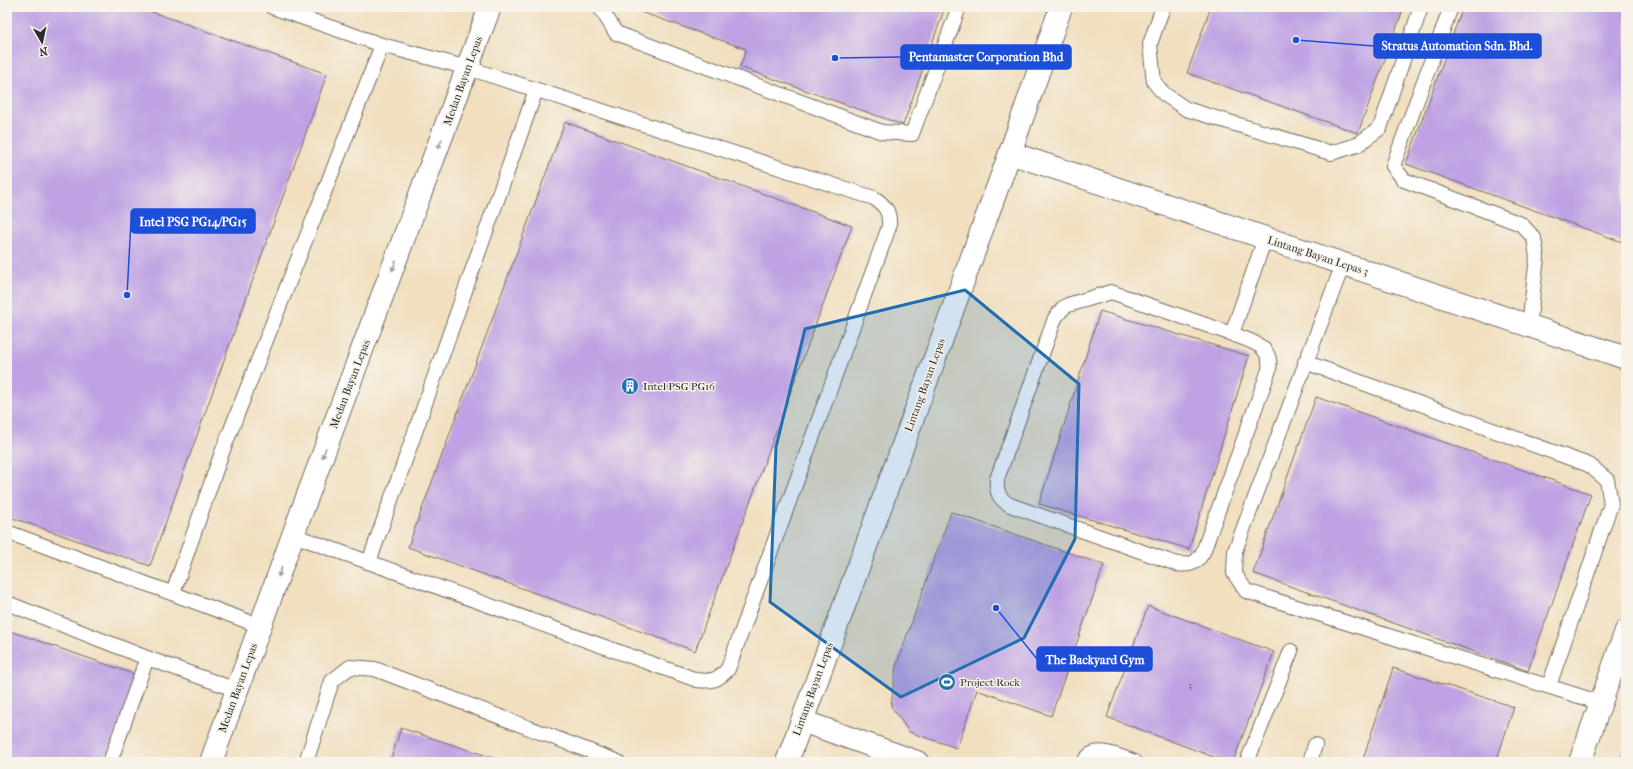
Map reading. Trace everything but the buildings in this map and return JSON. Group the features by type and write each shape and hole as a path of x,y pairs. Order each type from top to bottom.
{"street":[{"name":"Medan Bayan Lepas","path":"211,762 293,535 490,7"},
{"name":"Lintang Bayan Lepas","path":"787,762 1010,153 1061,7"},
{"name":"Lintang Bayan Lepas 3","path":"1010,153 1626,358"},
{"path":"1580,762 1626,632"},
{"path":"802,721 917,762"}],"lane":[{"path":"272,7 382,45 468,68 874,198 884,205 890,216 889,227 728,669 720,678 710,682 697,680 293,535"},
{"path":"600,7 616,33 882,132 912,134 959,7"},
{"path":"1163,7 1150,44 1154,82 1164,94 1186,109 1331,152 1356,145 1380,128 1422,7"},
{"path":"1451,7 1393,166 1404,180 1521,224 1534,238 1537,257 1529,326"},
{"path":"173,593 222,455 382,45"},
{"path":"370,562 536,90"},
{"path":"1232,334 1265,238"},
{"path":"1343,264 1235,552 1234,573 1246,591 1601,703"},
{"path":"1111,292 1232,334 1256,343 1263,348 1268,354 1270,362 1269,370 1203,552 1199,559 1193,564 1177,564 1017,508 1003,501 998,495 997,479 1056,318 1063,308 1111,292"},
{"path":"1305,362 1589,464 1608,480 1611,504 1549,686"},
{"path":"7,532 260,626"},
{"path":"7,603 147,658 237,690"},
{"path":"1247,762 1291,651"},
{"path":"110,762 147,658"},
{"path":"306,762 332,680 350,667 375,669 618,762"},
{"path":"1310,762 1316,746"},
{"path":"1084,762 1092,754 1100,752 1135,762"}],"highlighted area":[{"path":"965,290 1079,384 1075,539 1024,638 901,697 770,602 776,447 805,329"}],"place":[{"name":"Stratus Automation Sdn. Bhd.","path":"1296,40"},
{"name":"Pentamaster Corporation Bhd","path":"835,58"},
{"name":"Intel PSG PG14/PG15","path":"127,295"},
{"name":"Intel PSG PG16","path":"630,386"},
{"name":"The Backyard Gym","path":"996,608"},
{"name":"Project Rock","path":"947,682"}]}
